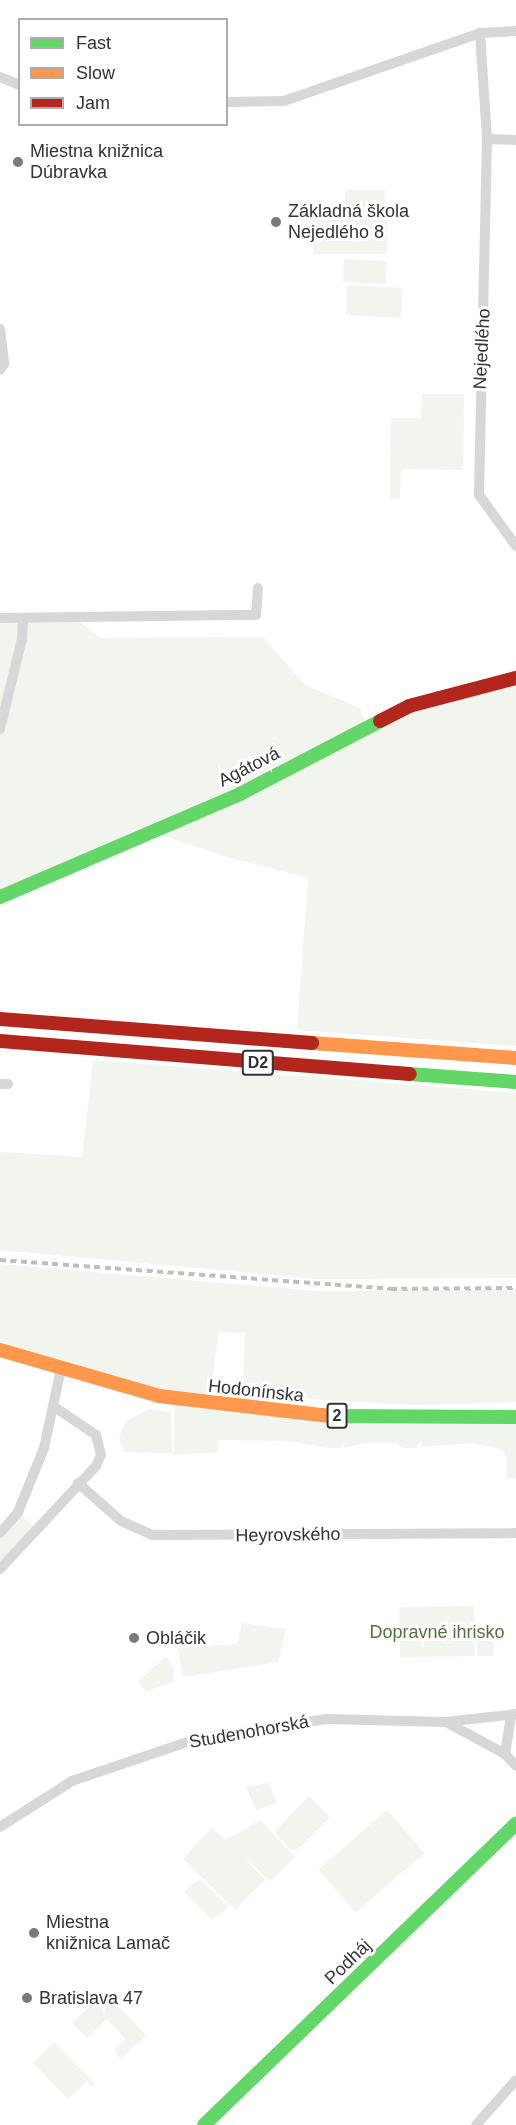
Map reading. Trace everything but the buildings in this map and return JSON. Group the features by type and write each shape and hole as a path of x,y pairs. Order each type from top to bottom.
{"main road":[{"name":"Agátová","path":"0,897 240,794 409,706 516,678"},
{"name":"D2","path":"0,1019 516,1058"},
{"name":"D2","path":"0,1041 516,1082"},
{"name":"Hodonínska","path":"0,1350 61,1370 159,1396 273,1412 516,1417"},
{"name":"Podháj","path":"204,2125 516,1824"}],"street":[{"path":"228,102 284,101 480,33 516,31"},
{"name":"Nejedlého","path":"480,33 487,139 479,495 516,546"},
{"path":"0,77 18,84"},
{"path":"487,139 516,140"},
{"path":"0,329 4,364 0,370"},
{"path":"0,618 256,615 258,588"},
{"path":"0,729 22,639 23,618"},
{"path":"0,1533 18,1512 56,1408 54,1397 61,1370"},
{"path":"0,1569 96,1466 101,1446 96,1435 56,1408"},
{"name":"Heyrovského","path":"78,1483 121,1521 152,1535 516,1533"},
{"name":"Studenohorská","path":"0,1827 72,1781 196,1739 326,1719 446,1722 514,1715 505,1754"},
{"name":"Studenohorská","path":"446,1722 505,1754 516,1766"},
{"path":"476,2125 516,2080"}],"green space":[{"path":"345,190 385,190 385,212 345,212"},
{"path":"313,218 387,218 387,254 313,254"},
{"path":"344,259 387,261 386,284 343,282"},
{"path":"347,285 403,288 401,318 345,315"},
{"path":"422,394 464,394 463,470 401,469 400,499 390,498 391,418 421,418"},
{"path":"74,617 100,638 263,637 305,685 360,708 366,725 516,678 516,1046 297,1030 308,878 227,857 152,832 0,897 0,618"},
{"path":"93,1060 516,1093 516,1278 318,1279 0,1250 0,1152 82,1157"},
{"path":"0,1264 318,1291 516,1290 516,1402 413,1405 243,1395 245,1333 219,1332 209,1404 516,1417 516,1478 506,1479 506,1455 501,1449 471,1443 421,1447 421,1441 417,1448 404,1448 396,1443 366,1443 344,1448 344,1443 340,1448 328,1448 289,1441 219,1440 218,1452 174,1455 174,1409 177,1400 0,1350"},
{"path":"148,1409 171,1412 172,1453 124,1452 119,1437 126,1421"},
{"path":"18,1512 36,1529 0,1569 0,1533"},
{"name":"Dopravné ihrisko","path":"474,1606 475,1656 400,1657 399,1607"},
{"path":"242,1623 286,1629 279,1662 183,1677 178,1648 237,1644"},
{"path":"477,1630 494,1630 494,1656 477,1656"},
{"path":"166,1656 174,1669 174,1681 146,1692 138,1682"},
{"path":"269,1783 277,1803 256,1810 246,1787"},
{"path":"309,1796 330,1817 297,1850 291,1850 274,1832"},
{"path":"387,1810 424,1853 356,1913 318,1870"},
{"path":"260,1820 295,1857 270,1881 243,1856 265,1880 235,1909 183,1859 212,1827 226,1840"},
{"path":"199,1879 229,1907 212,1920 184,1892"},
{"path":"104,1992 146,2035 121,2059 114,2051 125,2039 107,2019 87,2038 72,2023"},
{"path":"54,2042 95,2084 92,2087 87,2081 68,2099 33,2063"}],"railway":[{"path":"0,1260 391,1289 516,1288"}],"traffic: fast":[{"path":"0,897 240,794 380,721"},
{"path":"410,1074 516,1082"},
{"path":"330,1416 516,1417"},
{"path":"204,2125 516,1824"}],"traffic: slow":[{"path":"312,1043 516,1058"},
{"path":"0,1350 159,1396 330,1416"}],"traffic: jam":[{"path":"380,721 409,706 516,678"},
{"path":"0,1019 312,1043"},
{"path":"0,1041 410,1074"}],"place":[{"name":"Miestna knižnica Dúbravka","path":"18,162"},
{"name":"Základná škola Nejedlého 8","path":"276,222"},
{"name":"Obláčik","path":"134,1638"},
{"name":"Miestna knižnica Lamač","path":"34,1933"},
{"name":"Bratislava 47","path":"27,1998"}]}
